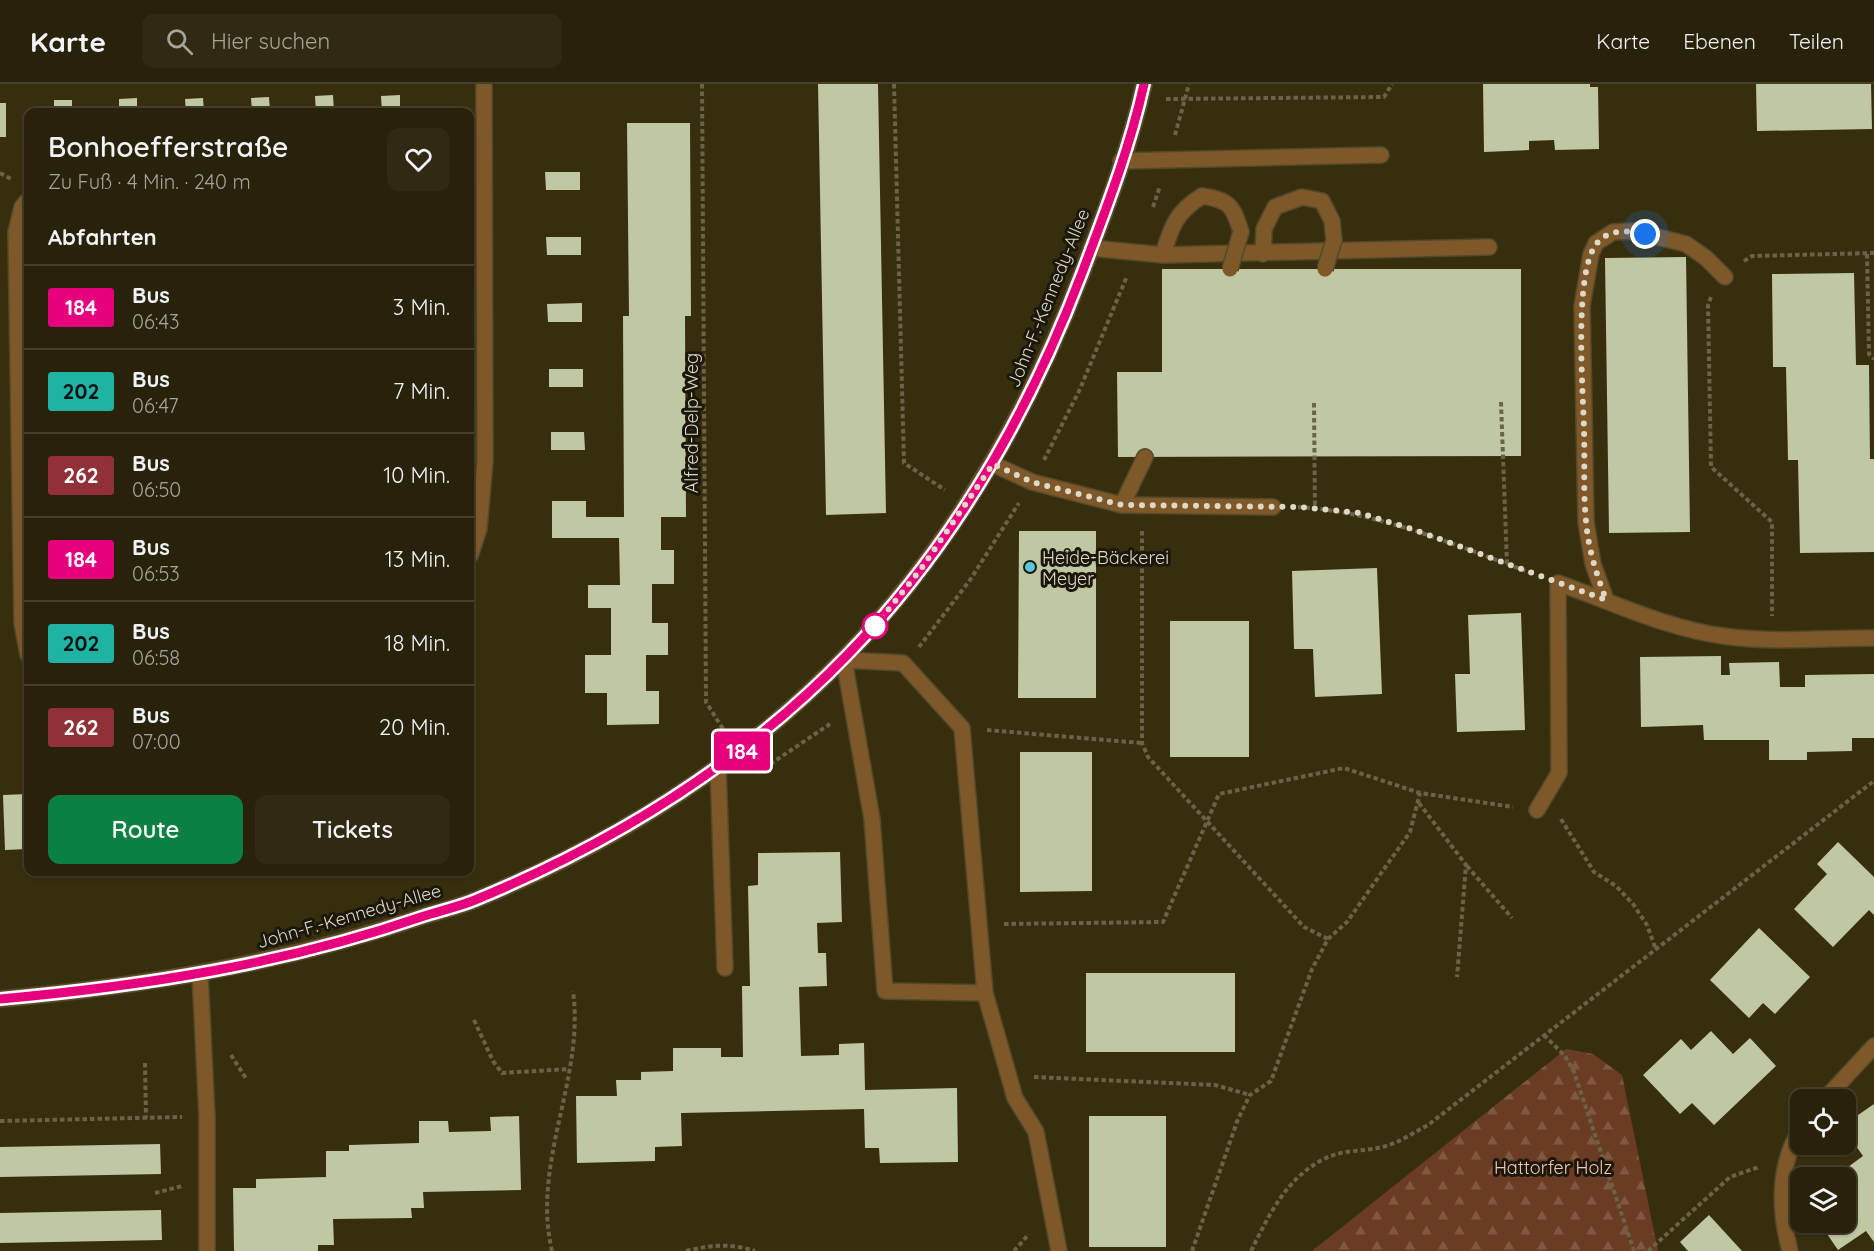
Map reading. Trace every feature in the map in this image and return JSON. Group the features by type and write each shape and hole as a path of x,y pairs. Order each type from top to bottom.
{"street":[{"path":"474,544 479,529 485,461 476,171 484,84"},
{"name":"John-F.-Kennedy-Allee","path":"0,999 82,992 200,974 274,959 363,936 472,901 591,846 644,817 738,754 786,715 844,660 921,569 993,464 1030,396 1055,342 1091,248 1143,91"},
{"path":"1121,161 1381,155"},
{"path":"1163,255 1170,228 1185,206 1202,196 1221,199 1234,209 1241,232 1230,269"},
{"path":"1263,254 1264,229 1275,207 1302,196 1322,201 1332,221 1334,240 1325,269"},
{"path":"24,205 15,232 24,634"},
{"path":"1606,600 1593,564 1586,522 1582,306 1591,254 1596,243 1613,232 1633,231 1686,244 1706,258 1725,277"},
{"path":"1091,248 1163,255 1489,247"},
{"path":"1122,505 1145,457"},
{"path":"993,464 1032,482 1122,505 1273,507"},
{"path":"1537,810 1559,773 1558,583 1635,613 1723,636 1772,639 1874,638"},
{"path":"985,993 885,991 872,819 844,660 903,663 962,728 985,993 1015,1098 1036,1132 1059,1251"},
{"path":"718,767 725,968"},
{"path":"200,974 207,1117 207,1251"},
{"path":"1834,1089 1874,1046"},
{"path":"1790,1152 1780,1191 1783,1226 1790,1251"}],"path":[{"name":"Alfred-Delp-Weg","path":"702,84 706,702 738,754"},
{"path":"894,84 904,463 967,505"},
{"path":"1143,91 1384,97 1392,84"},
{"path":"1867,254 1869,354 1874,359"},
{"path":"1772,639 1772,522 1711,467 1708,305 1713,291 1725,277 1752,256 1874,254"},
{"path":"1501,402 1507,564"},
{"path":"1314,403 1315,509"},
{"path":"1142,506 1142,743 1148,757 1304,927 1328,939"},
{"path":"1273,507 1360,513 1415,530 1558,583"},
{"path":"962,728 1142,743"},
{"path":"980,925 1163,922 1219,794 1344,768 1420,793 1537,810 1562,820 1594,872 1616,886 1633,904 1647,925 1656,950"},
{"path":"1251,1251 1284,1190 1302,1174 1324,1158 1396,1143 1428,1125 1874,781"},
{"path":"1192,1251 1238,1119 1250,1095 1271,1081 1312,969 1328,939 1347,922 1410,832 1420,793"},
{"path":"1418,803 1466,866 1512,918"},
{"path":"1457,977 1466,866"},
{"path":"552,1251 545,1197 550,1155 569,1069 576,1012 573,991"},
{"path":"474,1020 493,1061 502,1073 569,1069"},
{"path":"1544,1035 1565,1056 1574,1072 1634,1251"},
{"path":"145,1063 146,1118"},
{"path":"1009,1076 1215,1085 1250,1095"},
{"path":"0,1121 207,1117"},
{"path":"1648,1251 1730,1177 1788,1156"},
{"path":"686,1251 718,1244 737,1245 755,1251"}],"green space":[{"name":"Hattorfer Holz","path":"1566,1049 1593,1054 1622,1075 1658,1251 1312,1251"}],"building":[{"path":"818,84 878,84 886,513 826,515"},
{"path":"1483,84 1590,84 1590,87 1598,87 1599,149 1555,150 1554,140 1529,141 1529,150 1484,152"},
{"path":"1756,84 1871,84 1872,129 1757,131"},
{"path":"333,95 334,108 316,108 315,96"},
{"path":"400,95 400,108 382,108 381,96"},
{"path":"269,97 270,108 252,108 251,98"},
{"path":"137,98 137,108 119,108 119,99"},
{"path":"203,98 204,108 186,108 185,99"},
{"path":"54,100 72,100 72,108 54,108"},
{"path":"0,103 6,103 6,137 0,137"},
{"path":"627,123 690,123 691,316 685,316 686,517 661,517 661,550 674,550 674,584 652,584 652,623 668,623 668,655 646,655 646,691 659,691 659,724 607,725 607,693 585,693 585,655 611,655 611,608 588,608 588,585 620,585 619,538 552,538 552,501 586,501 586,517 624,517 623,316 629,316"},
{"path":"545,172 580,172 580,190 546,190"},
{"path":"546,237 581,237 581,255 547,255"},
{"path":"1686,257 1690,532 1609,533 1605,258"},
{"path":"1162,269 1521,269 1521,456 1118,457 1117,372 1162,372"},
{"path":"1854,273 1856,365 1869,365 1870,459 1874,459 1874,552 1800,553 1798,460 1788,460 1786,367 1773,367 1772,274"},
{"path":"582,303 582,322 548,322 547,304"},
{"path":"549,369 583,369 583,387 549,387"},
{"path":"551,432 584,432 585,450 551,450"},
{"path":"1019,531 1096,531 1096,698 1018,698"},
{"path":"1377,568 1382,694 1315,697 1313,649 1294,649 1292,571"},
{"path":"1521,613 1525,730 1457,732 1455,674 1470,674 1468,615"},
{"path":"1170,621 1249,621 1249,757 1170,757"},
{"path":"1721,656 1721,675 1730,675 1729,663 1779,662 1780,687 1805,687 1805,675 1874,674 1874,738 1852,738 1852,751 1807,752 1807,760 1769,760 1769,740 1704,740 1703,725 1641,727 1640,657"},
{"path":"1020,752 1092,752 1092,891 1020,892"},
{"path":"24,794 24,849 5,850 3,795"},
{"path":"1838,842 1874,877 1874,915 1869,910 1833,947 1794,909 1827,874 1817,864"},
{"path":"840,852 842,922 817,923 818,953 826,953 827,986 799,987 801,1056 839,1055 839,1044 864,1043 865,1090 957,1088 958,1162 880,1163 879,1148 865,1148 864,1109 681,1113 682,1146 655,1147 655,1161 577,1163 576,1096 617,1096 616,1080 641,1080 641,1072 673,1071 673,1048 721,1048 721,1057 743,1057 742,986 750,986 748,886 758,885 758,853"},
{"path":"1759,928 1810,977 1775,1014 1763,1003 1749,1018 1710,980"},
{"path":"1086,973 1235,973 1235,1052 1086,1052"},
{"path":"1711,1031 1733,1054 1750,1038 1776,1066 1714,1125 1692,1103 1680,1114 1643,1075 1681,1039 1691,1050"},
{"path":"1874,1104 1874,1242 1866,1231 1838,1250 1826,1233 1856,1233 1856,1167 1848,1167 1863,1156 1856,1146 1856,1116"},
{"path":"519,1116 521,1190 423,1192 424,1208 411,1208 412,1218 333,1219 334,1245 318,1245 318,1251 234,1251 233,1188 256,1188 256,1179 326,1177 326,1151 349,1151 349,1145 419,1143 419,1121 448,1121 449,1132 491,1131 490,1117"},
{"path":"1089,1116 1166,1116 1166,1247 1089,1247"},
{"path":"160,1144 161,1174 0,1177 0,1147"},
{"path":"161,1210 162,1240 0,1243 0,1213"},
{"path":"1709,1215 1742,1251 1688,1251 1680,1242"}],"bus line":[{"name":"184","path":"0,999 82,992 200,974 274,959 374,933 472,901 591,846 644,817 738,754 786,715 844,660 879,622 921,569 993,464 1030,396 1060,331 1104,216 1144,84"}],"place":[{"name":"Heide-Bäckerei Meyer","path":"1030,567"}],"route":[{"path":"875,626 921,569 993,464 1032,482 1122,505 1300,507 1360,513 1415,530 1606,600 1593,564 1586,522 1582,306 1591,254 1596,243 1613,232 1633,231 1645,234"}]}
